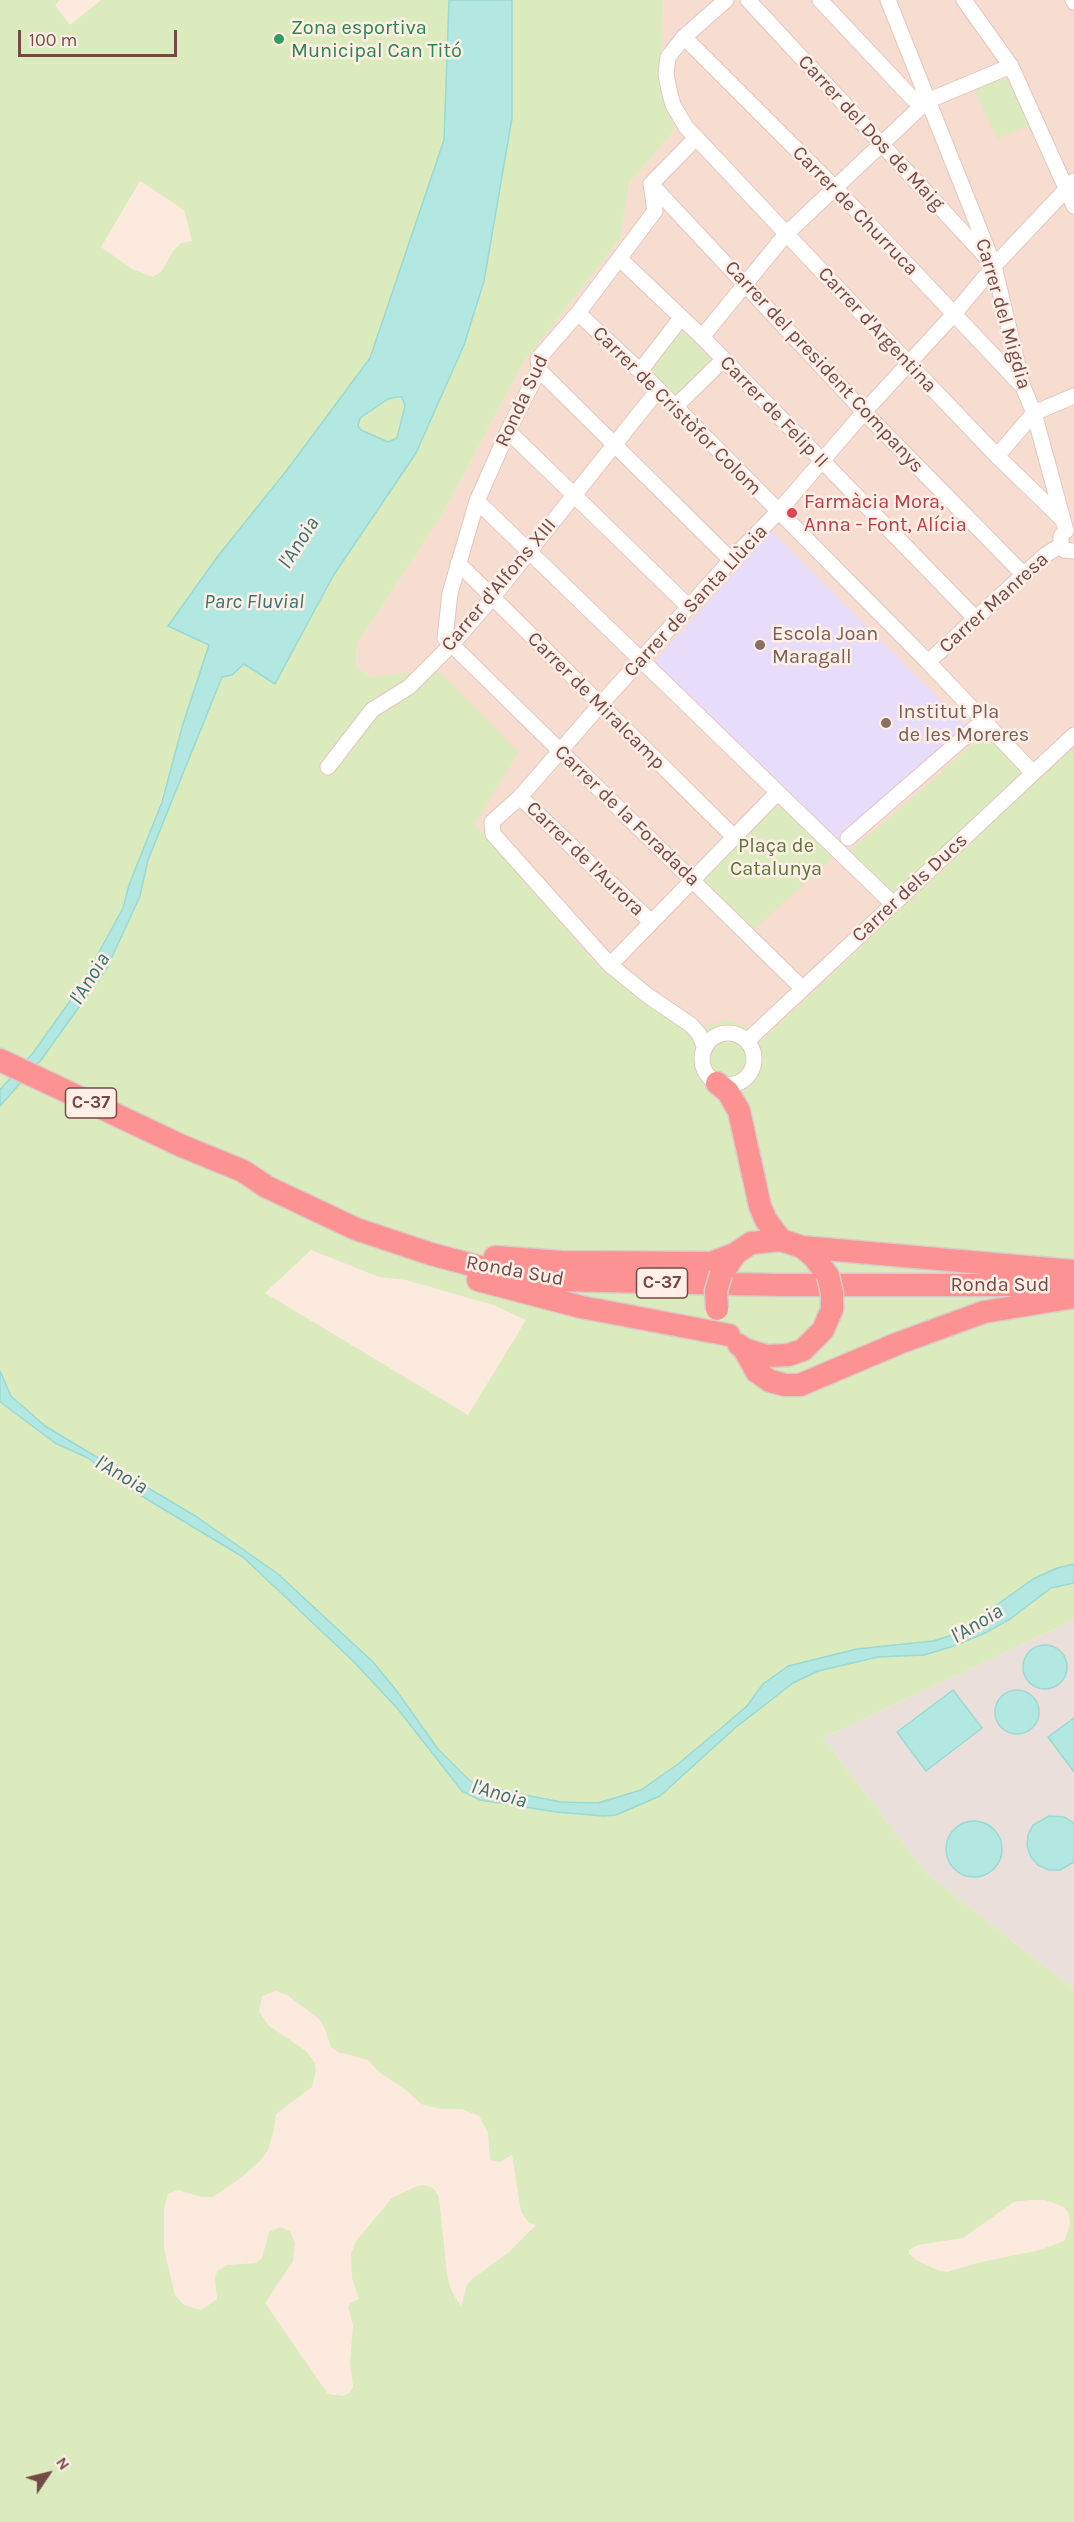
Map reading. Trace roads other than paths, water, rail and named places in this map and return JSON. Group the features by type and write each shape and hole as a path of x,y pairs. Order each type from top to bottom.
{"highway":[{"name":"Ronda Sud","path":"0,1060 183,1146 243,1171 267,1187 356,1229 431,1254 495,1270 559,1280 779,1285 1074,1285"},
{"path":"739,1111 744,1080"},
{"path":"717,1083 728,1092 739,1111 759,1206 759,1221 743,1249 721,1274 716,1291 717,1309 757,1372 770,1381 785,1385 800,1385 899,1343 984,1312 1074,1297"},
{"path":"267,1187 333,1228 425,1263 497,1286 737,1342 766,1356 788,1355 803,1350 823,1330 832,1309 832,1293 828,1276 814,1257 791,1244 766,1220 759,1206"},
{"path":"267,1187 433,1245 498,1258 562,1262 711,1263 743,1249 791,1244 1074,1271"}],"street":[{"name":"Carrer d'Argentina","path":"726,0 684,37 668,57 666,74 674,105 696,138 997,456 1069,540"},
{"name":"Carrer del Dos de Maig","path":"748,0 994,266"},
{"path":"820,0 913,99 927,101"},
{"name":"Carrer del Migdia","path":"888,0 994,266 1023,387 1034,413 1069,540"},
{"path":"964,0 1011,66 1070,185 1074,206"},
{"name":"Carrer de Churruca","path":"684,37 835,188 1023,387"},
{"path":"702,337 786,234 927,101 1011,66"},
{"path":"651,184 696,138"},
{"name":"Ronda Sud","path":"452,644 445,638 450,593 458,563 477,501 538,370 538,359 578,313 655,211 651,184"},
{"name":"Carrer del president Companys","path":"651,184 864,412 1024,575"},
{"name":"Carrer de Santa Llùcia","path":"610,965 494,834 492,822 520,797 559,750 731,560 778,512 994,266 1070,185"},
{"name":"Carrer de Felip II","path":"620,259 702,337 976,619"},
{"name":"Carrer de Cristòfor Colom","path":"578,313 640,371 928,662 1033,773"},
{"path":"640,371 681,318"},
{"path":"675,407 723,360"},
{"path":"538,370 731,560"},
{"name":"Carrer d'Alfons XIII","path":"328,767 372,710 409,687 452,644 492,598 658,390"},
{"path":"997,456 1034,413 1074,396"},
{"path":"508,431 689,607"},
{"path":"477,501 892,904"},
{"name":"Carrer Manresa","path":"928,662 1024,575 1069,540"},
{"name":"Carrer de Miralcamp","path":"458,563 735,837"},
{"name":"Carrer de la Foradada","path":"452,644 802,988"},
{"path":"848,838 982,721"},
{"name":"Carrer dels Ducs","path":"747,1041 1074,735"},
{"path":"705,1048 699,1034 691,1025 647,995 610,965 777,793"},
{"name":"Carrer de l'Aurora","path":"520,797 651,922"},
{"path":"724,1034 740,1036 747,1041 752,1048 753,1065 744,1080 731,1085 717,1083 705,1071 702,1056 705,1048 716,1036 724,1034"}],"water":[{"name":"Parc Fluvial","path":"449,0 512,0 512,118 484,281 464,345 416,453 333,576 275,684 244,664 232,675 222,677 148,860 140,896 107,968 41,1060 0,1106 0,1090 33,1053 80,987 123,908 129,885 162,802 183,724 209,645 168,626 218,556 287,470 370,358 444,140","holes":["402,397 405,406 397,438 388,442 361,430 358,426 360,418 388,399"]},
{"name":"l'Anoia","path":"0,1371 11,1396 45,1426 197,1517 278,1574 373,1662 438,1749 469,1780 475,1784 520,1794 561,1802 598,1803 641,1790 678,1764 720,1729 747,1706 763,1684 788,1666 857,1649 933,1641 956,1634 1033,1579 1057,1568 1074,1564 1074,1583 1051,1588 1010,1619 983,1634 951,1647 924,1655 878,1657 818,1671 793,1683 735,1728 660,1796 616,1815 556,1812 480,1800 462,1791 397,1708 353,1661 243,1557 135,1492 88,1458 55,1443 3,1404 0,1401"},
{"path":"1045,1645 1054,1646 1061,1651 1066,1658 1066,1676 1061,1683 1054,1688 1045,1689 1036,1688 1029,1683 1024,1676 1023,1667 1024,1658 1029,1651 1036,1646"},
{"path":"953,1690 982,1728 926,1771 897,1732"},
{"path":"1017,1690 1026,1691 1033,1696 1038,1703 1038,1721 1033,1728 1026,1733 1017,1734 1008,1733 1001,1728 996,1721 995,1712 996,1703 1001,1696 1008,1691"},
{"path":"1074,1718 1074,1772 1048,1737"},
{"path":"1049,1816 1064,1817 1074,1823 1074,1862 1060,1870 1049,1870 1038,1865 1031,1857 1027,1846 1028,1835 1033,1825"},
{"path":"974,1821 994,1829 1002,1849 994,1869 974,1877 954,1869 946,1849 954,1829"}],"place":[{"name":"Zona esportiva Municipal Can Titó","path":"279,39"},
{"name":"Farmàcia Mora, Anna - Font, Alícia","path":"792,513"},
{"name":"Escola Joan Maragall","path":"760,645"},
{"name":"Institut Pla de les Moreres","path":"886,723"}],"park label":[{"name":"Plaça de Catalunya","path":"776,858"}]}
